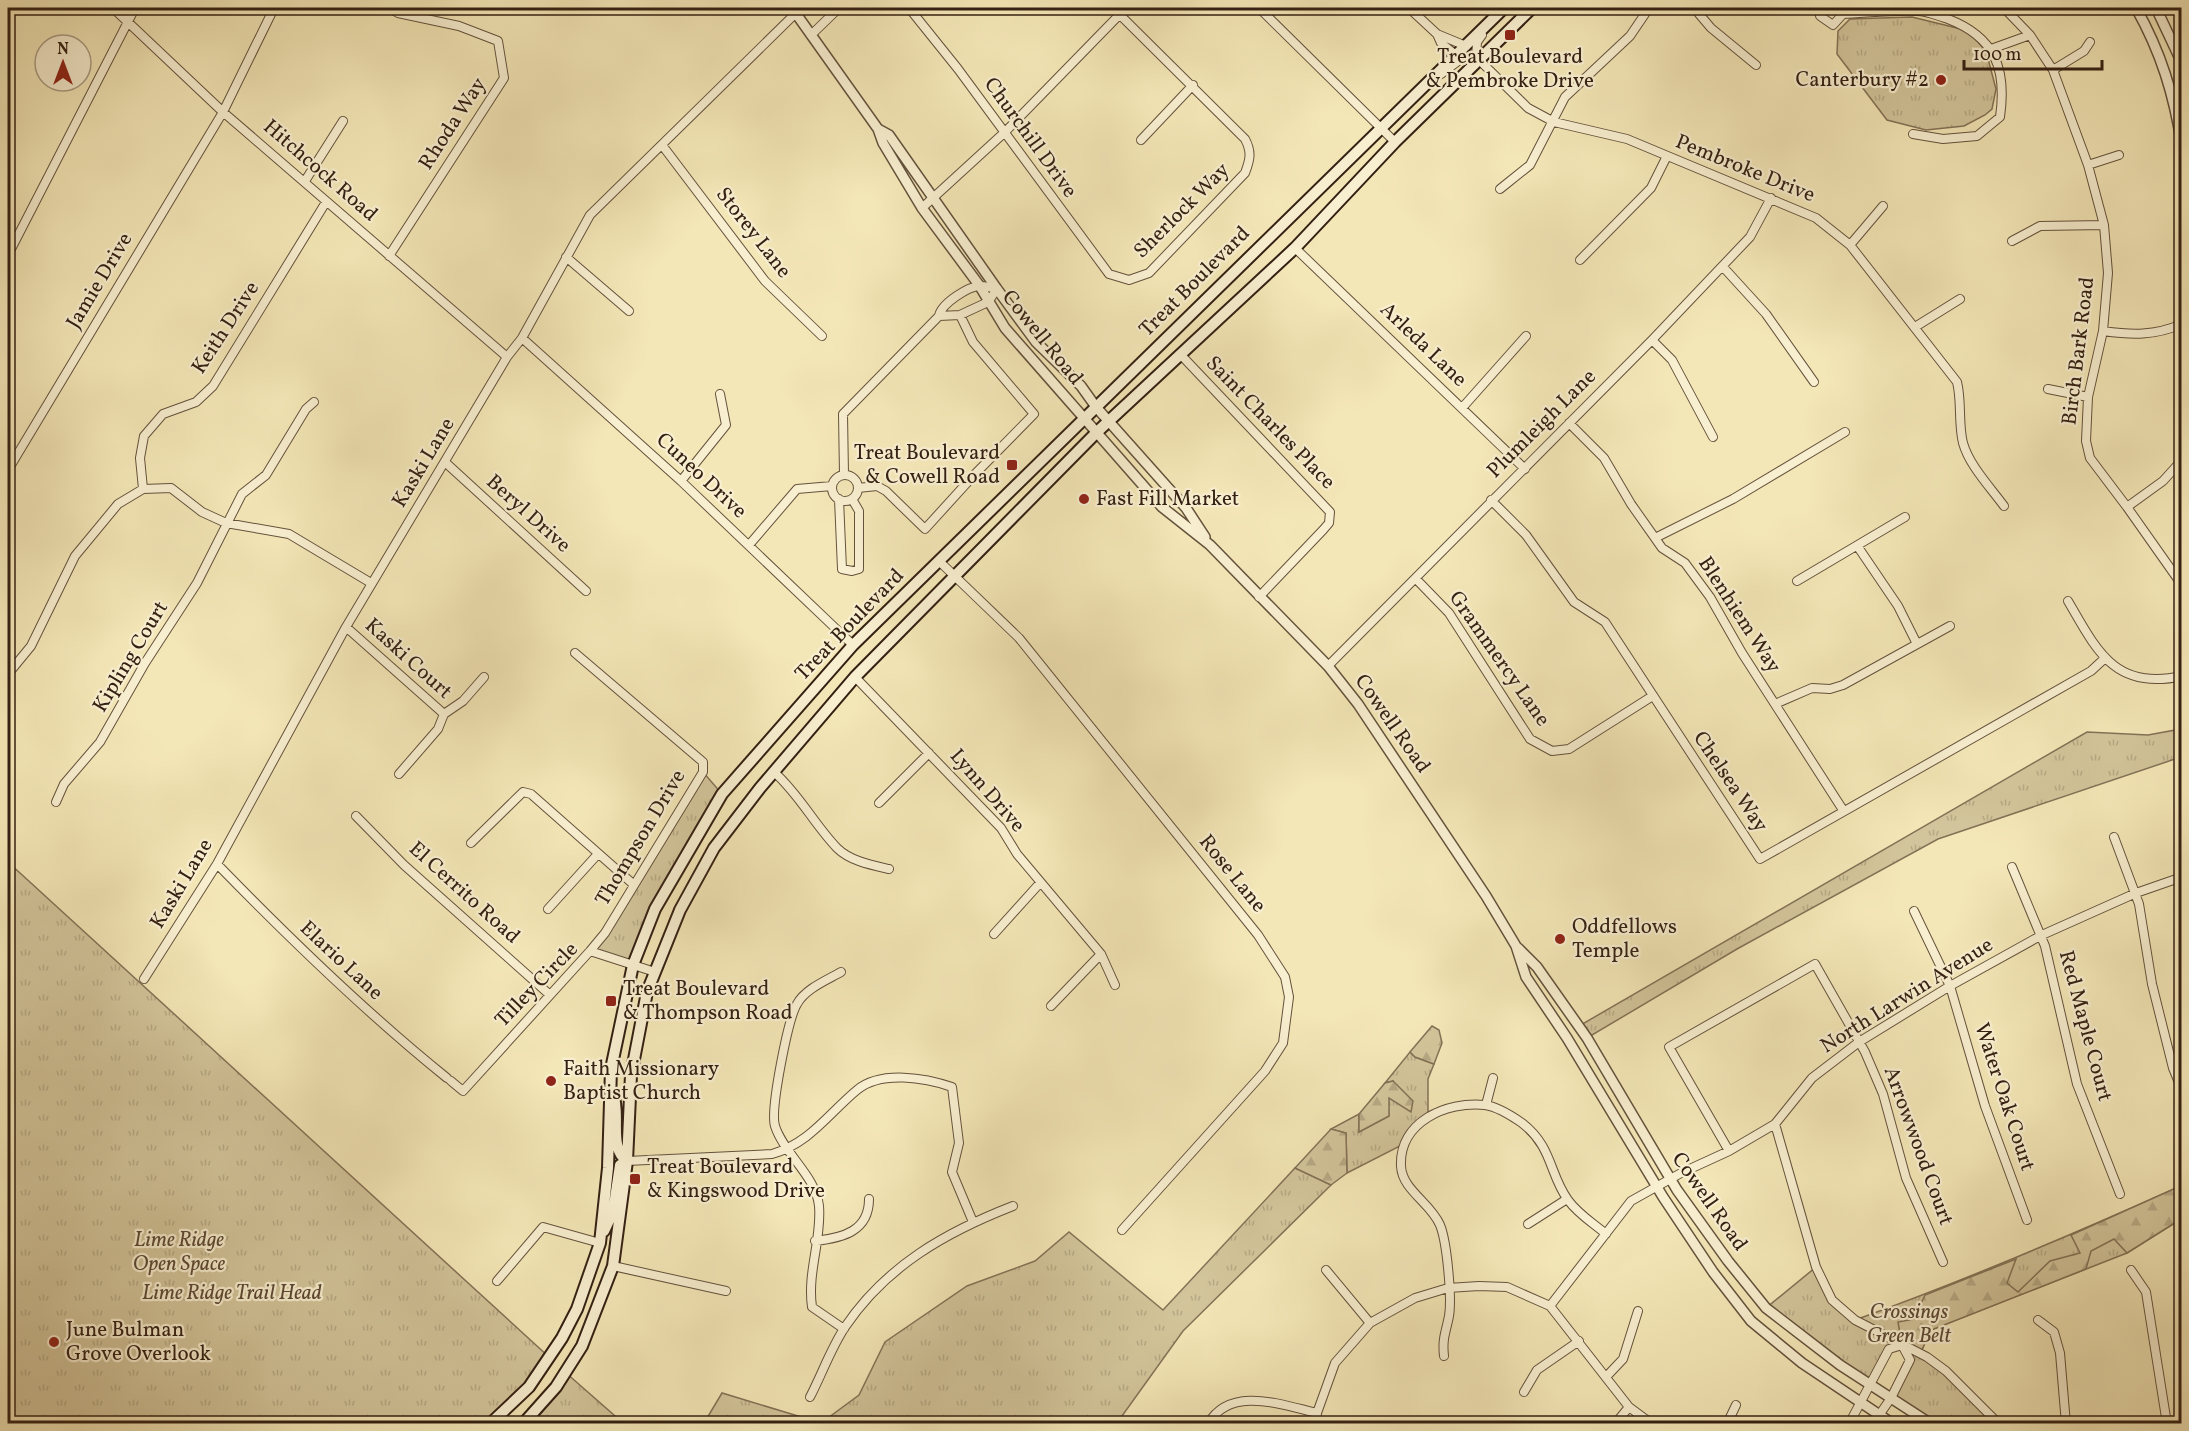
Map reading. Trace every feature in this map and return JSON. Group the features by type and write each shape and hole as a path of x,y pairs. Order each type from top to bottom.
{"main road":[{"name":"Treat Boulevard","path":"490,1424 529,1386 562,1338 577,1309 600,1240 608,1168 611,1069 633,965 655,909 722,794 853,645 1504,8"},
{"name":"Treat Boulevard","path":"523,1424 556,1387 582,1346 613,1266 627,1161 630,1075 647,992 680,910 714,848 774,772 855,677 1097,432 1295,248 1395,142 1533,8"},
{"path":"600,1240 614,1212 620,1165 627,1161 622,1157 616,1144 618,1106 610,1087"}],"street":[{"name":"Hitchcock Road","path":"113,8 223,112 507,357"},
{"path":"9,253 135,8"},
{"path":"223,112 274,8"},
{"name":"Rhoda Way","path":"389,8 398,13 459,26 498,41 504,78 389,256"},
{"path":"811,34 839,8"},
{"name":"Churchill Drive","path":"909,8 1005,132 1108,274 1129,280"},
{"path":"1113,8 1193,85 1141,140"},
{"path":"922,208 1005,132 1126,8"},
{"path":"1409,8 1437,34 1466,46"},
{"path":"1479,60 1475,52 1477,42 1510,8"},
{"path":"1500,189 1530,165 1565,97 1630,36 1650,8"},
{"path":"1694,8 1724,40 1756,65"},
{"path":"1820,8 1820,16 1833,25 1840,11 1918,11 1960,24 1978,34 1991,49 2000,71 2004,93 2000,117 1977,136 1944,139 1913,134"},
{"name":"Birch Bark Road","path":"2004,8 2030,35 2053,70 2088,165 2103,225 2108,273 2103,332 2088,397 2086,441 2090,458 2181,585"},
{"path":"2136,8 2156,42 2169,81 2181,146"},
{"path":"2156,8 2181,63"},
{"path":"1262,9 1395,142"},
{"name":"Cowell Road","path":"794,10 878,129 883,143 922,208 979,285 1005,328 1086,417 1162,507 1210,545 1328,666 1387,745 1516,946 1538,967 1587,1038 1670,1179 1728,1262 1766,1308 1869,1384 1931,1424"},
{"name":"Kaski Lane","path":"144,979 217,864 346,627 446,463 507,357 522,338 590,214 662,145 794,10"},
{"path":"1437,34 1441,43 1456,55"},
{"path":"1991,49 2030,35"},
{"path":"2053,70 2084,51 2090,42"},
{"path":"1436,74 1443,74 1462,58 1479,60"},
{"name":"Pembroke Drive","path":"1479,60 1528,108 1554,122 1627,139 1771,198 1816,218 1850,245 1957,382 1962,435 1967,453 2004,506"},
{"name":"Sherlock Way","path":"1129,280 1149,273 1245,173 1251,157 1245,139 1193,85"},
{"name":"Jamie Drive","path":"8,470 223,112"},
{"path":"304,181 343,121"},
{"name":"Cowell Road","path":"878,129 889,135 1036,342 1081,386 1096,407 1186,508 1210,545"},
{"name":"Storey Lane","path":"662,145 765,281 822,336"},
{"path":"2088,165 2119,154"},
{"path":"1580,260 1651,188 1667,156"},
{"name":"Plumleigh Lane","path":"1328,666 1652,340 1693,294 1724,268 1750,237 1771,198"},
{"name":"Keith Drive","path":"143,489 140,458 144,436 163,414 196,402 213,386 326,202"},
{"path":"1850,245 1883,206"},
{"path":"2012,241 2040,226 2103,225"},
{"name":"Arleda Lane","path":"1295,248 1525,468"},
{"path":"566,257 629,311"},
{"path":"1724,268 1766,314 1814,382"},
{"path":"844,475 843,414 939,316 940,310 947,302 979,285 997,290 988,302 960,315 939,316"},
{"path":"1915,327 1960,299"},
{"path":"858,488 877,486 886,491 925,529 1034,414 973,342 960,315"},
{"path":"2103,332 2140,336 2164,332 2181,324"},
{"path":"1462,408 1526,336"},
{"name":"Cuneo Drive","path":"522,338 681,481 853,645"},
{"path":"1652,340 1672,360 1713,437"},
{"name":"Saint Charles Place","path":"1181,355 1330,512 1329,523 1259,597"},
{"path":"2048,389 2088,397"},
{"path":"681,481 726,425 720,394"},
{"name":"Kipling Court","path":"56,802 64,784 100,742 145,663 197,583 242,494 266,475 306,409 314,402"},
{"name":"Blenhiem Way","path":"1569,423 1604,458 1630,504 1662,548 1685,563 1710,597 1843,810"},
{"path":"1655,538 1733,499 1845,432"},
{"path":"2127,507 2163,481 2181,460"},
{"name":"Beryl Drive","path":"446,463 586,591"},
{"path":"852,499 859,511 859,569 852,571 842,569 839,500 832,486 836,479 844,475 852,477 858,488"},
{"path":"749,545 797,489 832,486"},
{"path":"8,674 31,646 75,556 118,504 143,489 171,488 202,512 226,523 289,534 372,584"},
{"path":"852,499 858,488"},
{"path":"839,500 852,499"},
{"name":"Chelsea Way","path":"1491,500 1526,535 1574,602 1605,622 1651,697 1760,860 1843,810 2091,671 2104,659"},
{"path":"1797,581 1858,547 1905,517"},
{"path":"1858,547 1898,606 1917,644"},
{"name":"Rose Lane","path":"940,562 1019,638 1258,935 1285,976 1289,997 1283,1043 1265,1071 1122,1230"},
{"name":"Grammercy Lane","path":"1416,579 1449,613 1530,739 1552,751 1569,749 1651,697"},
{"path":"2068,601 2104,659 2135,678 2167,679 2181,676"},
{"path":"1775,704 1812,688 1830,689 1843,685 1950,626"},
{"name":"Kaski Court","path":"346,627 444,714 438,729 399,774"},
{"name":"Thompson Drive","path":"575,653 703,762 703,771 605,933 590,951"},
{"name":"Lynn Drive","path":"855,677 1001,828 1017,854 1040,883 1101,954 1115,985"},
{"path":"444,714 463,701 484,678"},
{"name":"Lynn Drive","path":"879,803 929,753"},
{"path":"774,772 799,797 838,849 862,862 889,869"},
{"path":"471,843 523,792 531,794 597,855 633,884"},
{"name":"El Cerrito Road","path":"356,816 404,865 550,995"},
{"path":"2114,837 2136,893 2152,984 2173,1068 2181,1090"},
{"path":"548,909 597,855"},
{"name":"Elario Lane","path":"217,864 296,945 406,1045 463,1091"},
{"name":"Red Maple Court","path":"2012,867 2042,935 2077,1084 2120,1194"},
{"name":"North Larwin Avenue","path":"1550,1306 1631,1201 1656,1186 1729,1151 1775,1124 1812,1078 1859,1042 1950,986 2042,935 2136,893 2181,877"},
{"path":"994,934 1040,883"},
{"name":"Water Oak Court","path":"1914,910 1950,986 1985,1106 2027,1220"},
{"name":"Cowell Road","path":"1516,946 1526,977 1567,1038 1656,1186 1713,1272 1751,1322 1802,1363 1893,1424"},
{"name":"Tilley Circle","path":"463,1091 590,951 655,972"},
{"path":"1051,1005 1101,954"},
{"name":"Arrowwood Court","path":"1729,1151 1669,1047 1815,964 1859,1042 1883,1094 1906,1178 1943,1262"},
{"path":"841,972 814,987 797,1004 775,1091 775,1125 814,1191 819,1206 810,1291 812,1307 844,1329"},
{"path":"1486,1105 1492,1078"},
{"path":"627,1161 760,1156 789,1149 813,1134 859,1088 880,1080 935,1081 952,1087 959,1143 952,1172 973,1222"},
{"path":"1444,1356 1442,1338 1449,1315 1448,1262 1440,1226 1425,1201 1407,1186 1401,1168 1402,1145 1413,1126 1435,1113 1486,1105 1505,1113 1534,1134 1546,1150 1567,1199 1606,1234"},
{"path":"1775,1124 1816,1267 1832,1300 1854,1320 1927,1357 1947,1371 1999,1424"},
{"path":"815,1241 834,1239 849,1234 865,1221 869,1214 869,1199"},
{"path":"1528,1224 1567,1199"},
{"path":"810,1397 844,1329 892,1272 929,1245 973,1222 1013,1206"},
{"path":"497,1281 543,1227 600,1240"},
{"path":"613,1266 726,1290"},
{"path":"1326,1270 1370,1323"},
{"path":"2131,1270 2146,1292 2167,1424"},
{"path":"1316,1424 1317,1413 1335,1363 1370,1323 1415,1298 1448,1288 1507,1287 1550,1306 1629,1407 1652,1424"},
{"path":"1606,1377 1623,1359 1638,1311"},
{"path":"2038,1320 2054,1332 2060,1353 2066,1424"},
{"path":"1524,1392 1538,1370 1579,1341"},
{"path":"1849,1424 1889,1349 1902,1345"},
{"path":"1873,1424 1891,1398 1910,1360 1902,1345"},
{"path":"1208,1424 1215,1411 1236,1401 1261,1400 1317,1413"},
{"path":"1727,1424 1736,1405"},
{"path":"1615,1424 1629,1407"}],"green space":[{"path":"1912,17 1961,29 1971,34 1986,51 1996,89 1992,109 1985,115 1964,126 1926,130 1887,120 1837,54 1838,31 1850,19"},
{"path":"2181,729 2181,757 1938,839 1737,949 1587,1038 1579,1026 2087,732 2148,735"},
{"path":"703,772 722,794 655,909 633,965 590,951"},
{"name":"Lime Ridge Open Space","path":"8,862 549,1357 490,1424 8,1423"},
{"path":"1432,1026 1439,1030 1442,1043 1434,1064 1415,1057 1410,1052"},
{"path":"1410,1052 1415,1057 1434,1064 1428,1079 1428,1117 1402,1145 1347,1173 1346,1133 1331,1129 1359,1114 1359,1132 1389,1116 1388,1098 1393,1081 1385,1083"},
{"path":"1393,1081 1413,1101 1411,1112 1389,1098 1389,1116 1359,1132 1359,1114 1385,1083"},
{"path":"1331,1129 1346,1133 1347,1173 1331,1185 1295,1168"},
{"path":"1295,1168 1331,1185 1183,1331 1117,1423 821,1423 859,1395 885,1342 967,1286 1035,1261 1069,1232 1163,1310"},
{"path":"2181,1179 2181,1219 2127,1253 1931,1330 1920,1354 1927,1357 1999,1423 1931,1423 1891,1398 1910,1360 1902,1345 1889,1349 1869,1385 1766,1308 1816,1267 1832,1300 1855,1320 1976,1274 2095,1224 2174,1189"},
{"name":"Crossings Green Belt","path":"2181,1179 2181,1219 2127,1253 2114,1239 2091,1251 2086,1269 1931,1330 1920,1354 1902,1345 1898,1322 1914,1319 1925,1295 2016,1259 2007,1283 2018,1292 2050,1261 2080,1253 2071,1235 2174,1189"},
{"path":"565,1372 623,1423 523,1424"},
{"path":"722,1393 821,1423 704,1423"}],"place":[{"name":"Treat Boulevard & Pembroke Drive","path":"1510,35"},
{"name":"Canterbury #2","path":"1941,80"},
{"name":"Treat Boulevard & Cowell Road","path":"1012,465"},
{"name":"Fast Fill Market","path":"1084,499"},
{"name":"Oddfellows Temple","path":"1560,939"},
{"name":"Treat Boulevard & Thompson Road","path":"611,1001"},
{"name":"Faith Missionary Baptist Church","path":"551,1081"},
{"name":"Treat Boulevard & Kingswood Drive","path":"635,1179"},
{"name":"June Bulman Grove Overlook","path":"54,1342"}],"park label":[{"name":"Lime Ridge Trail Head","path":"232,1293"}]}
